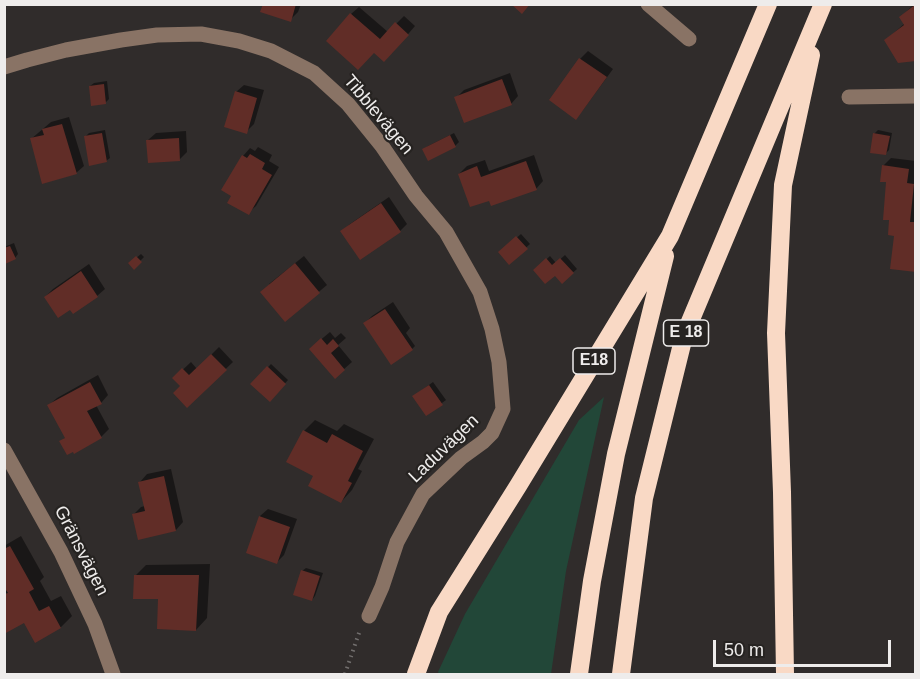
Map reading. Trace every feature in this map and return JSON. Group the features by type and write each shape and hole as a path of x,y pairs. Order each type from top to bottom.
{"highway":[{"name":"E 18","path":"579,675 592,581 616,454 670,236 768,4"},
{"name":"E 18","path":"621,675 644,498 684,336 821,8"},
{"name":"E 18","path":"785,675 782,492 776,333 783,185 821,8"},
{"name":"E18","path":"416,675 439,612 670,236"}],"street":[{"path":"648,4 689,39"},
{"name":"Tibblevägen","path":"4,67 66,50 121,40 156,35 201,34 238,41 271,51 314,73 348,104 397,167 446,232 480,292 499,362 503,409"},
{"path":"849,97 915,96"},
{"name":"Laduvägen","path":"369,616 382,587 397,542 423,494 461,458 492,433 503,409"},
{"name":"Gränsvägen","path":"4,450 61,552 95,624 113,675"}],"path":[{"path":"345,675 359,631 369,616"}],"green space":[{"path":"604,397 566,571 551,674 439,674 465,614 579,420"}],"building":[{"path":"263,4 296,4 291,22 260,12"},
{"path":"511,4 530,4 522,14"},
{"path":"916,4 916,61 898,63 884,40 904,25 899,17"},
{"path":"350,13 380,39 395,22 409,35 384,62 374,53 358,70 326,41"},
{"path":"579,58 607,77 576,120 549,100"},
{"path":"502,79 512,105 464,123 454,97"},
{"path":"104,84 106,104 91,106 89,86"},
{"path":"235,91 257,98 247,134 224,127"},
{"path":"62,124 77,174 42,184 30,138 44,135 42,129"},
{"path":"102,133 107,162 89,166 84,136"},
{"path":"873,133 890,136 886,155 870,153"},
{"path":"450,135 456,147 428,161 422,149"},
{"path":"179,138 180,161 148,163 146,140"},
{"path":"250,154 265,163 262,169 272,175 249,215 227,203 231,196 221,190 242,155 247,158"},
{"path":"526,161 537,190 491,206 489,201 470,207 458,174 477,166 481,177"},
{"path":"882,165 909,169 907,183 914,184 910,222 916,222 916,272 890,269 894,236 888,235 889,220 883,220 886,182 880,182"},
{"path":"381,203 401,232 360,260 340,231"},
{"path":"516,236 528,249 509,265 498,252"},
{"path":"10,246 16,259 5,264 4,248"},
{"path":"136,256 142,262 134,270 128,263"},
{"path":"546,258 552,265 560,258 574,273 562,284 555,276 545,284 533,270"},
{"path":"295,263 320,293 285,322 260,292"},
{"path":"81,271 98,297 73,314 70,310 58,318 44,297"},
{"path":"385,309 413,350 391,365 363,323"},
{"path":"321,338 327,345 333,339 339,346 331,353 345,370 335,379 309,349"},
{"path":"211,354 227,370 187,408 173,393 180,386 172,378 182,368 189,375"},
{"path":"267,366 286,384 270,402 250,384"},
{"path":"90,382 102,404 87,411 102,438 74,454 73,452 67,455 59,441 65,438 47,405"},
{"path":"429,385 443,405 426,416 412,396"},
{"path":"303,430 327,443 332,434 363,451 348,481 352,483 341,503 308,486 313,476 286,462"},
{"path":"164,476 176,531 138,540 132,514 145,511 138,482"},
{"path":"259,516 290,527 277,564 246,553"},
{"path":"10,546 34,589 29,592 39,611 49,606 61,628 35,643 24,623 4,634 4,594 8,593 4,587 4,549"},
{"path":"301,570 320,576 312,601 293,595"},
{"path":"134,575 199,575 196,631 157,629 158,599 133,599"}]}
